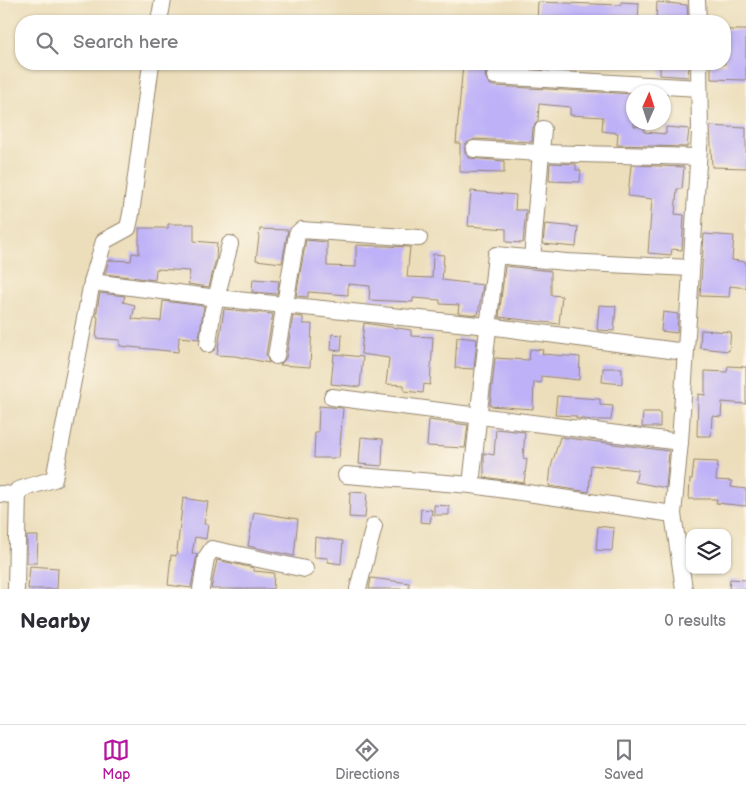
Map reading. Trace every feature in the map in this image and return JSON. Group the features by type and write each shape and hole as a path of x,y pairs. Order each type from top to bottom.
{"street":[{"path":"160,15 163,0"},
{"path":"698,0 698,15"},
{"path":"16,589 18,490 54,479 92,282 104,241 128,228 150,70"},
{"path":"684,589 673,514 680,442 698,157 699,70"},
{"path":"495,76 699,88"},
{"path":"532,259 543,128"},
{"path":"474,149 541,153 698,157"},
{"path":"276,356 286,306 296,234 301,230 420,238"},
{"path":"208,344 230,244"},
{"path":"471,485 496,255 532,259 690,268"},
{"path":"92,282 286,306 488,326 686,352"},
{"path":"332,397 680,442"},
{"path":"346,475 471,485 673,514"},
{"path":"0,494 17,495"},
{"path":"358,589 374,526"},
{"path":"201,589 206,558 212,549 305,569"}],"building":[{"path":"538,2 621,5 621,2 639,3 638,15 537,15"},
{"path":"657,2 687,5 688,15 656,15"},
{"path":"731,30 746,30 746,80 711,79 711,70 731,70"},
{"path":"462,70 487,70 485,76 489,84 494,86 626,94 626,130 644,130 644,132 666,134 666,130 671,130 671,127 689,129 687,147 617,145 618,133 602,131 603,117 570,115 570,107 539,104 538,120 533,128 532,142 475,139 465,144 465,153 469,158 504,161 504,173 460,172 460,143 456,143"},
{"path":"660,70 689,70 688,77 660,75"},
{"path":"710,126 746,128 746,168 712,167"},
{"path":"550,163 576,164 576,170 581,170 580,182 549,181"},
{"path":"631,165 684,167 682,189 677,189 675,214 684,215 682,250 672,249 671,255 648,253 652,199 628,196"},
{"path":"471,191 516,195 515,210 526,210 523,243 506,242 506,229 468,226"},
{"path":"168,224 194,224 194,241 217,243 216,259 209,287 188,284 190,271 156,269 155,280 105,274 109,260 131,261 132,253 139,254 139,228 168,228"},
{"path":"545,224 578,227 576,247 543,244"},
{"path":"260,229 288,230 282,263 256,260"},
{"path":"704,234 734,236 732,260 746,262 746,288 730,286 729,297 700,296"},
{"path":"306,240 327,242 327,266 356,267 356,245 410,247 407,277 432,278 433,254 444,255 442,280 483,285 478,315 458,313 459,305 440,304 440,300 413,298 413,302 369,300 370,286 348,284 348,295 308,292 308,297 296,296"},
{"path":"505,266 551,271 551,295 562,296 559,324 499,317"},
{"path":"253,279 279,281 277,294 252,292"},
{"path":"100,293 125,296 123,302 135,305 132,319 161,321 163,301 204,306 199,339 179,337 178,352 120,346 120,340 96,338 98,317 96,316"},
{"path":"599,305 616,306 614,331 597,330"},
{"path":"224,309 273,314 266,354 269,363 235,356 217,355"},
{"path":"663,312 678,314 677,333 661,331"},
{"path":"293,316 303,317 303,324 312,324 310,367 280,365 286,358"},
{"path":"364,323 411,330 411,336 433,337 430,385 424,384 423,393 404,391 404,385 386,384 389,358 361,354"},
{"path":"701,330 731,332 729,351 700,348"},
{"path":"332,334 342,335 341,351 331,350"},
{"path":"457,337 477,339 474,369 455,368"},
{"path":"530,349 543,350 542,354 580,357 579,380 541,376 541,383 534,382 533,409 490,406 495,358 529,360"},
{"path":"334,354 363,357 360,387 331,384"},
{"path":"728,366 746,367 746,404 722,402 721,417 712,416 711,436 697,436 698,394 705,395 705,371 727,372"},
{"path":"603,368 622,368 622,384 602,382"},
{"path":"557,396 600,399 600,405 613,406 611,420 591,420 576,418 576,416 555,415"},
{"path":"319,406 343,408 339,458 314,458"},
{"path":"643,412 660,412 660,427 642,427"},
{"path":"429,420 468,425 465,448 427,446"},
{"path":"496,429 525,432 523,458 527,459 524,483 484,477 484,453 494,455"},
{"path":"361,437 383,439 382,466 359,464"},
{"path":"560,437 669,451 666,488 635,482 638,470 591,465 589,492 549,486 551,467"},
{"path":"694,461 718,462 716,480 732,481 731,487 746,489 746,506 716,503 717,499 689,499 690,479 692,479"},
{"path":"350,492 367,493 365,518 349,517"},
{"path":"183,498 208,502 204,524 208,524 206,539 195,537 192,553 197,554 191,588 168,585 171,555 176,556"},
{"path":"434,505 449,506 449,515 434,515"},
{"path":"421,509 432,510 430,523 420,522"},
{"path":"254,512 298,519 294,556 248,546"},
{"path":"598,526 614,528 612,551 596,550"},
{"path":"27,536 38,536 37,563 27,563"},
{"path":"315,537 343,541 341,564 328,562 328,558 314,557"},
{"path":"217,560 254,568 254,571 274,573 273,589 211,589"},
{"path":"30,566 58,568 57,589 28,589"},
{"path":"371,578 409,583 409,589 369,589"},
{"path":"730,579 746,580 746,589 729,589"}]}
